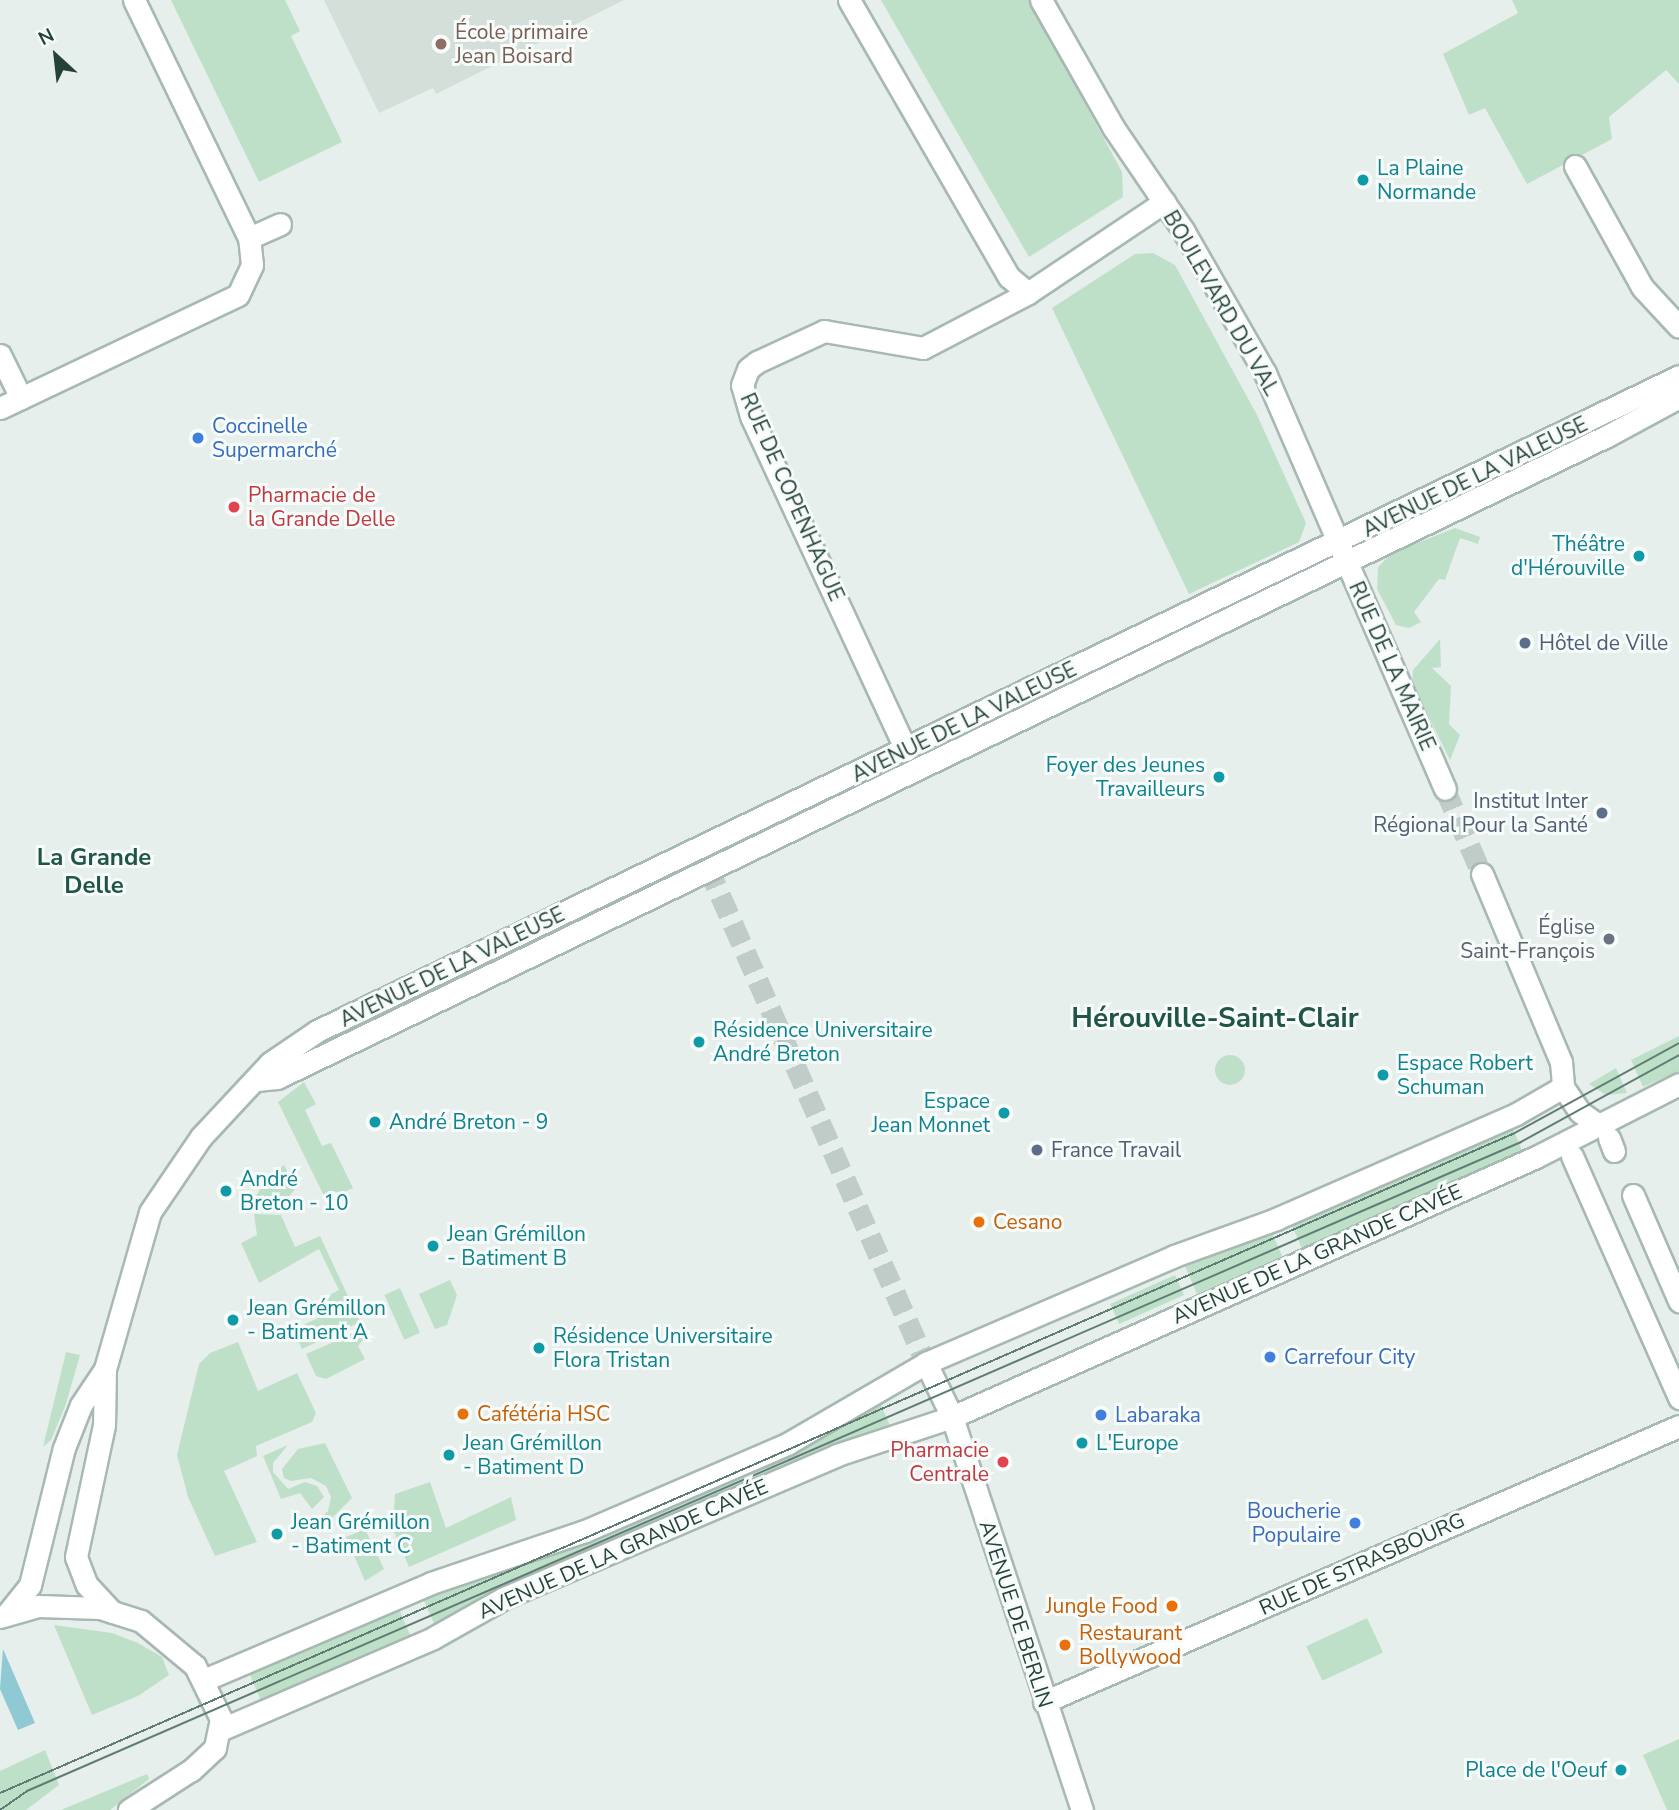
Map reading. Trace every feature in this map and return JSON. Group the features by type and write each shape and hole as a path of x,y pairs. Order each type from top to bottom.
{"street":[{"path":"0,408 239,295 253,265 249,238 134,0"},
{"path":"849,0 1009,277 1028,293"},
{"name":"BOULEVARD DU VAL","path":"1041,0 1113,127 1164,202 1265,373 1342,552"},
{"path":"1575,166 1642,287 1679,327"},
{"name":"RUE DE COPENHAGUE","path":"906,750 751,416 742,385 748,369 757,362 824,331 923,348 1028,293 1164,202"},
{"path":"249,238 280,224"},
{"path":"0,355 21,398"},
{"name":"AVENUE DE LA VALEUSE","path":"105,1369 150,1212 201,1138 258,1080 270,1063 317,1031 453,978 900,775 1342,552 1679,376"},
{"name":"AVENUE DE LA VALEUSE","path":"453,978 906,750 1679,397"},
{"name":"RUE DE LA MAIRIE","path":"1342,552 1445,789"},
{"path":"900,775 906,750"},
{"path":"1482,874 1555,1048 1563,1087 1580,1112 1607,1138"},
{"name":"AVENUE DE LA GRANDE CAVÉE","path":"222,1728 433,1638 504,1598 837,1455 952,1417 1536,1157 1607,1138 1679,1084"},
{"name":"AVENUE DE LA GRANDE CAVÉE","path":"204,1680 431,1583 585,1531 787,1444 926,1363 1174,1256 1276,1219 1516,1114 1563,1087"},
{"path":"1572,1156 1679,1398"},
{"path":"1633,1195 1679,1301"},
{"path":"926,1363 952,1417"},
{"path":"105,1369 104,1425 76,1557 87,1585 112,1612"},
{"path":"3,1616 30,1585 64,1448 81,1405 105,1369"},
{"name":"AVENUE DE BERLIN","path":"952,1417 1044,1702 1082,1810"},
{"name":"RUE DE STRASBOURG","path":"1044,1702 1679,1426"},
{"path":"3,1616 46,1605 112,1612 154,1629 190,1660 204,1680 222,1728 205,1760 129,1810"}],"shaded area":[{"name":"École primaire Jean Boisard","path":"324,0 624,0 436,94 433,88 379,113"}],"green space":[{"path":"171,0 285,0 300,31 291,36 342,142 259,182"},
{"path":"881,0 1029,0 1122,172 1123,197 1029,257"},
{"path":"1512,0 1679,0 1679,84 1666,70 1609,117 1612,139 1527,184 1485,108 1469,115 1443,54 1518,13"},
{"path":"1153,253 1175,265 1257,415 1306,523 1299,542 1189,594 1052,308 1135,254"},
{"path":"1455,528 1480,537 1478,544 1460,538 1445,580 1439,579 1414,612 1421,622 1409,628 1396,625 1377,589 1378,567 1392,553"},
{"path":"1440,639 1441,667 1432,668 1451,686 1449,724 1460,735 1450,760 1412,683 1413,670"},
{"path":"1679,1036 1679,1071 1643,1087 1631,1060"},
{"path":"1230,1055 1241,1059 1245,1070 1241,1081 1230,1085 1219,1081 1215,1070 1219,1059"},
{"path":"1616,1068 1627,1093 1606,1095 1589,1084"},
{"path":"304,1082 316,1104 305,1110 322,1146 331,1143 353,1188 326,1200 278,1102"},
{"path":"1510,1122 1524,1155 1302,1249 1288,1216"},
{"path":"284,1165 296,1188 281,1206 254,1200 265,1180"},
{"path":"254,1214 281,1215 295,1247 320,1236 360,1322 302,1349 293,1330 322,1316 317,1306 324,1303 322,1299 339,1290 319,1249 259,1283 241,1243 257,1235"},
{"path":"1269,1226 1284,1260 1200,1301 1182,1259"},
{"path":"1175,1275 1184,1295 1119,1324 1110,1304"},
{"path":"450,1280 457,1295 447,1325 435,1329 419,1294"},
{"path":"400,1288 420,1333 404,1340 384,1295"},
{"path":"359,1331 363,1340 358,1346 365,1359 326,1379 316,1376 306,1354"},
{"path":"238,1342 258,1391 297,1373 316,1413 312,1422 256,1446 257,1456 224,1471 257,1542 215,1556 188,1497 177,1455 199,1364 210,1353"},
{"path":"66,1352 80,1355 66,1404 51,1440 43,1447"},
{"path":"877,1396 892,1430 436,1628 421,1594 570,1549 787,1456"},
{"path":"325,1443 352,1498 324,1526 318,1520 328,1511 331,1497 326,1486 311,1478 291,1481 284,1478 282,1469 298,1449"},
{"path":"288,1445 273,1463 273,1472 288,1489 305,1482 317,1486 324,1497 312,1509 300,1493 281,1499 263,1456"},
{"path":"430,1482 446,1528 511,1497 516,1520 409,1567 393,1529 395,1494"},
{"path":"365,1529 384,1569 365,1581 346,1537"},
{"path":"397,1604 412,1639 262,1703 247,1668"},
{"path":"1367,1618 1383,1652 1322,1681 1306,1646"},
{"path":"54,1625 112,1633 138,1643 162,1657 169,1675 138,1696 92,1715"},
{"path":"1679,1739 1679,1810 1667,1810 1643,1755"},
{"path":"45,1750 59,1785 26,1810 0,1810 0,1771"},
{"path":"147,1774 149,1779 110,1810 61,1810"}],"water":[{"path":"3,1649 35,1723 18,1730 0,1689"}],"tunnel":[{"path":"1445,789 1482,874"},
{"path":"708,867 926,1363"}],"tram line":[{"path":"0,1793 1513,1134 1679,1043"},
{"path":"0,1810 27,1791 1521,1142 1679,1055"}],"place":[{"name":"École primaire Jean Boisard","path":"441,44"},
{"name":"La Plaine Normande","path":"1363,180"},
{"name":"Coccinelle Supermarché","path":"198,438"},
{"name":"Pharmacie de la Grande Delle","path":"234,507"},
{"name":"Théâtre d'Hérouville","path":"1639,556"},
{"name":"Hôtel de Ville","path":"1525,643"},
{"name":"Foyer des Jeunes Travailleurs","path":"1219,777"},
{"name":"Institut Inter Régional Pour la Santé","path":"1602,813"},
{"name":"Église Saint-François","path":"1609,939"},
{"name":"Résidence Universitaire André Breton","path":"699,1042"},
{"name":"Espace Robert Schuman","path":"1383,1075"},
{"name":"Espace Jean Monnet","path":"1004,1113"},
{"name":"André Breton - 9","path":"375,1122"},
{"name":"France Travail","path":"1037,1150"},
{"name":"André Breton - 10","path":"226,1191"},
{"name":"Cesano","path":"979,1222"},
{"name":"Jean Grémillon - Batiment B","path":"433,1246"},
{"name":"Jean Grémillon - Batiment A","path":"233,1320"},
{"name":"Résidence Universitaire Flora Tristan","path":"539,1348"},
{"name":"Carrefour City","path":"1270,1357"},
{"name":"Cafétéria HSC","path":"463,1414"},
{"name":"Labaraka","path":"1101,1415"},
{"name":"L'Europe","path":"1082,1443"},
{"name":"Jean Grémillon - Batiment D","path":"449,1455"},
{"name":"Pharmacie Centrale","path":"1003,1462"},
{"name":"Boucherie Populaire","path":"1355,1523"},
{"name":"Jean Grémillon - Batiment C","path":"277,1534"},
{"name":"Jungle Food","path":"1172,1606"},
{"name":"Restaurant Bollywood","path":"1065,1645"},
{"name":"Place de l'Oeuf","path":"1621,1770"}],"district":[{"name":"La Grande Delle","path":"94,872"},
{"name":"Hérouville-Saint-Clair","path":"1215,1018"}]}
